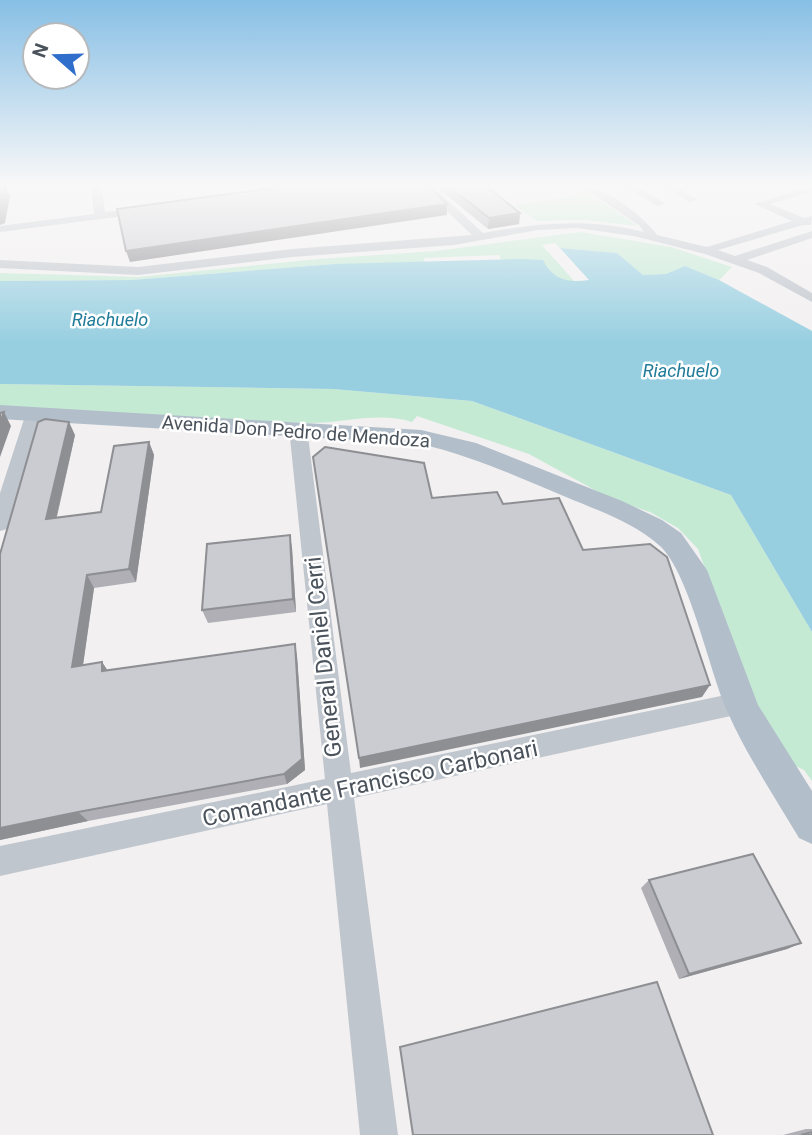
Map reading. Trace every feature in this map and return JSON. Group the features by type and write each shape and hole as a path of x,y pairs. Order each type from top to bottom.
{"main road":[{"name":"Avenida Don Pedro de Mendoza","path":"0,412 413,436 456,444 613,506 653,527 680,549 693,570 740,704 812,825"}],"street":[{"path":"0,264 138,271 292,253 481,237"},
{"path":"656,237 736,260 763,271 812,298"},
{"path":"709,251 748,237"},
{"path":"765,237 780,244"},
{"path":"736,260 803,237"},
{"path":"0,524 34,412"},
{"name":"General Daniel Cerri","path":"298,428 379,1135"},
{"name":"Comandante Francisco Carbonari","path":"0,861 740,704"}],"green space":[{"path":"542,237 610,237 671,247 732,267 719,280 685,266 666,274 643,275 617,253 560,248 555,243 542,245 575,282 563,281 522,259 502,261 499,255 424,258 425,264 335,264 131,280 0,281 0,273 139,277 318,259 436,251"},
{"path":"0,384 333,389 472,401 731,495 812,632 812,781 804,770 781,759 753,700 698,549 678,528 650,512 613,500 529,454 417,416 412,422 372,418 306,423 0,406"}],"water":[{"name":"Riachuelo","path":"560,248 617,253 643,275 666,274 685,266 719,280 812,331 812,632 731,495 472,401 333,389 0,384 0,281 131,280 335,264 522,259 543,260 551,272 562,279 589,280"}],"building":[{"path":"123,237 222,237 126,251"},
{"path":"45,419 69,422 46,519 101,512 114,446 149,442 129,569 87,575 72,667 102,662 102,671 295,644 302,759 284,774 0,828 0,554 38,422"},
{"path":"325,447 424,463 432,498 497,492 503,504 559,498 583,550 650,544 667,557 710,685 359,758 313,457"},
{"path":"290,535 293,599 202,610 207,544"},
{"path":"753,854 801,943 689,974 649,880"},
{"path":"657,982 713,1135 413,1135 400,1047"}]}
